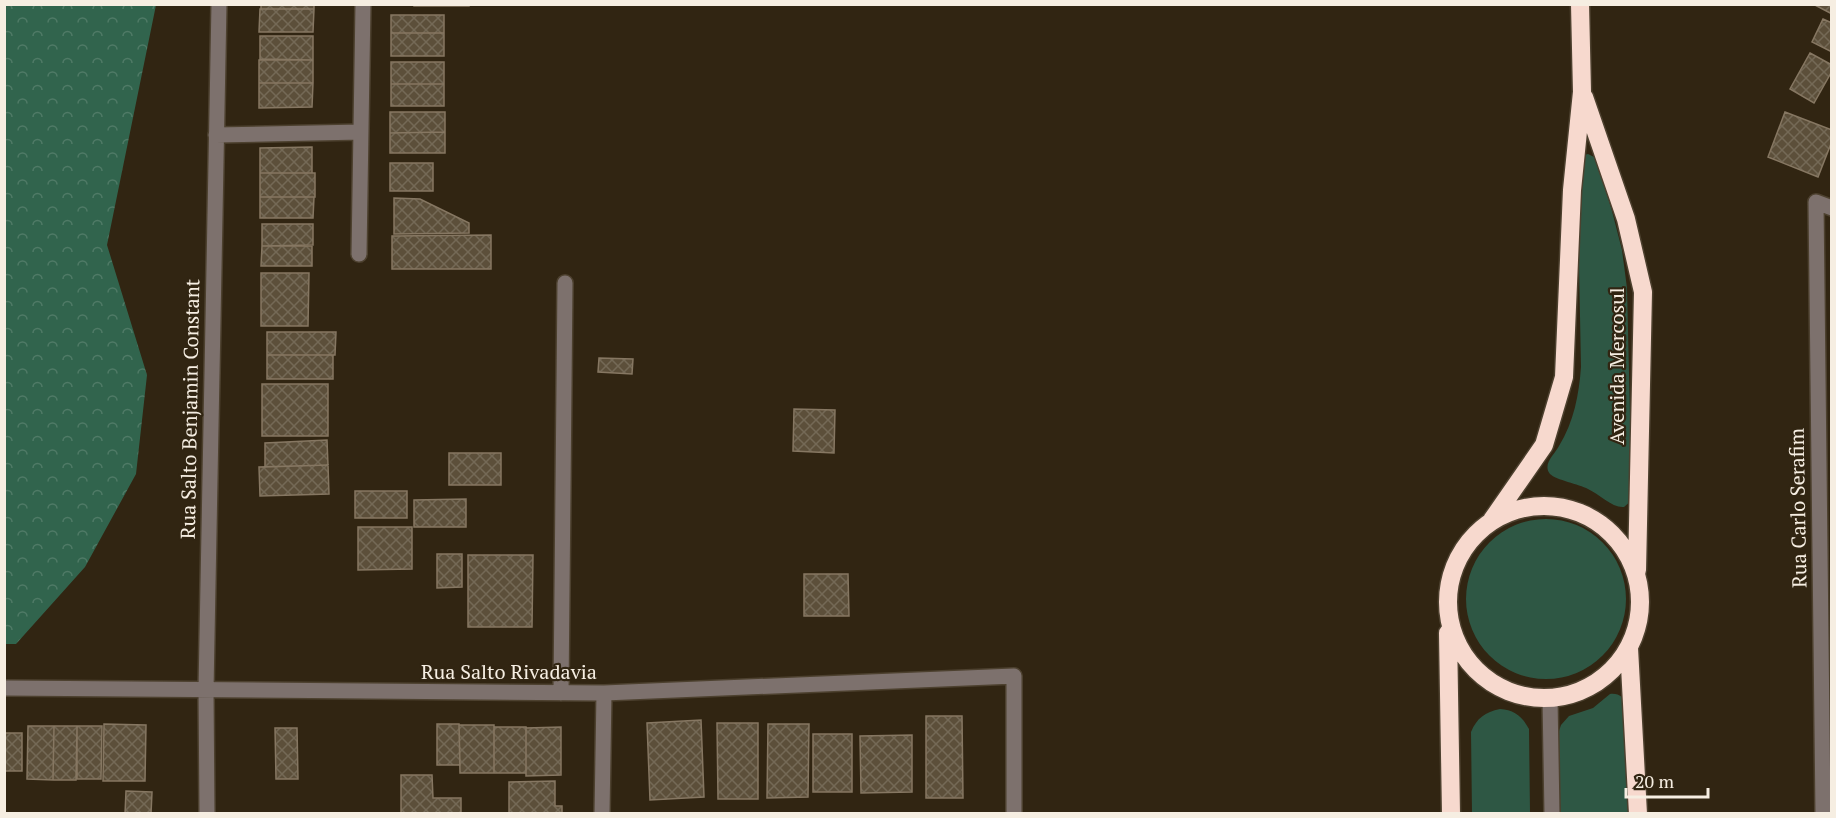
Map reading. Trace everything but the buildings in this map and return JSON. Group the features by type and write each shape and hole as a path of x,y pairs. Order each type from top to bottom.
{"highway":[{"name":"Avenida Mercosul","path":"1451,813 1448,613 1451,574 1466,545 1491,522 1544,445 1564,377 1572,190 1582,92 1580,4"},
{"name":"Avenida Mercosul","path":"1582,92 1626,219 1643,292 1637,576 1640,612 1629,648 1638,813"},
{"name":"Avenida Mercosul","path":"1491,522 1516,510 1551,505 1603,525 1627,551 1637,576"},
{"name":"Avenida Mercosul","path":"1448,613 1461,652 1481,676 1511,693 1550,699 1582,691 1608,674 1629,648"}],"street":[{"name":"Rua Salto Benjamin Constant","path":"207,813 206,690 219,4"},
{"path":"359,254 363,4"},
{"path":"216,135 361,132"},
{"name":"Rua Carlo Serafim","path":"1823,813 1825,434 1816,202 1832,208"},
{"path":"561,693 565,283"},
{"name":"Rua Salto Rivadavia","path":"4,688 604,693 1014,676 1014,813"},
{"path":"602,813 604,693"},
{"path":"1550,699 1552,813"}],"green space":[{"path":"4,5 156,5 107,245 147,375 136,474 85,567 16,644 5,644"},
{"path":"1588,154 1596,158 1612,211 1622,250 1627,288 1632,500 1624,507 1610,503 1584,487 1553,476 1547,467 1568,427 1579,387 1581,367 1577,163"},
{"path":"1546,519 1562,520 1577,525 1591,532 1603,542 1613,554 1620,568 1625,583 1625,615 1620,630 1613,644 1603,656 1591,666 1577,673 1562,678 1546,679 1530,678 1515,673 1501,666 1489,656 1479,644 1472,630 1467,615 1466,599 1467,583 1472,568 1479,554 1489,542 1501,532 1515,525 1530,520"},
{"path":"1610,694 1621,696 1626,705 1628,813 1560,813 1558,734 1561,725 1569,716 1593,708"},
{"path":"1500,709 1517,714 1529,729 1530,813 1472,813 1471,732 1482,716"}]}
